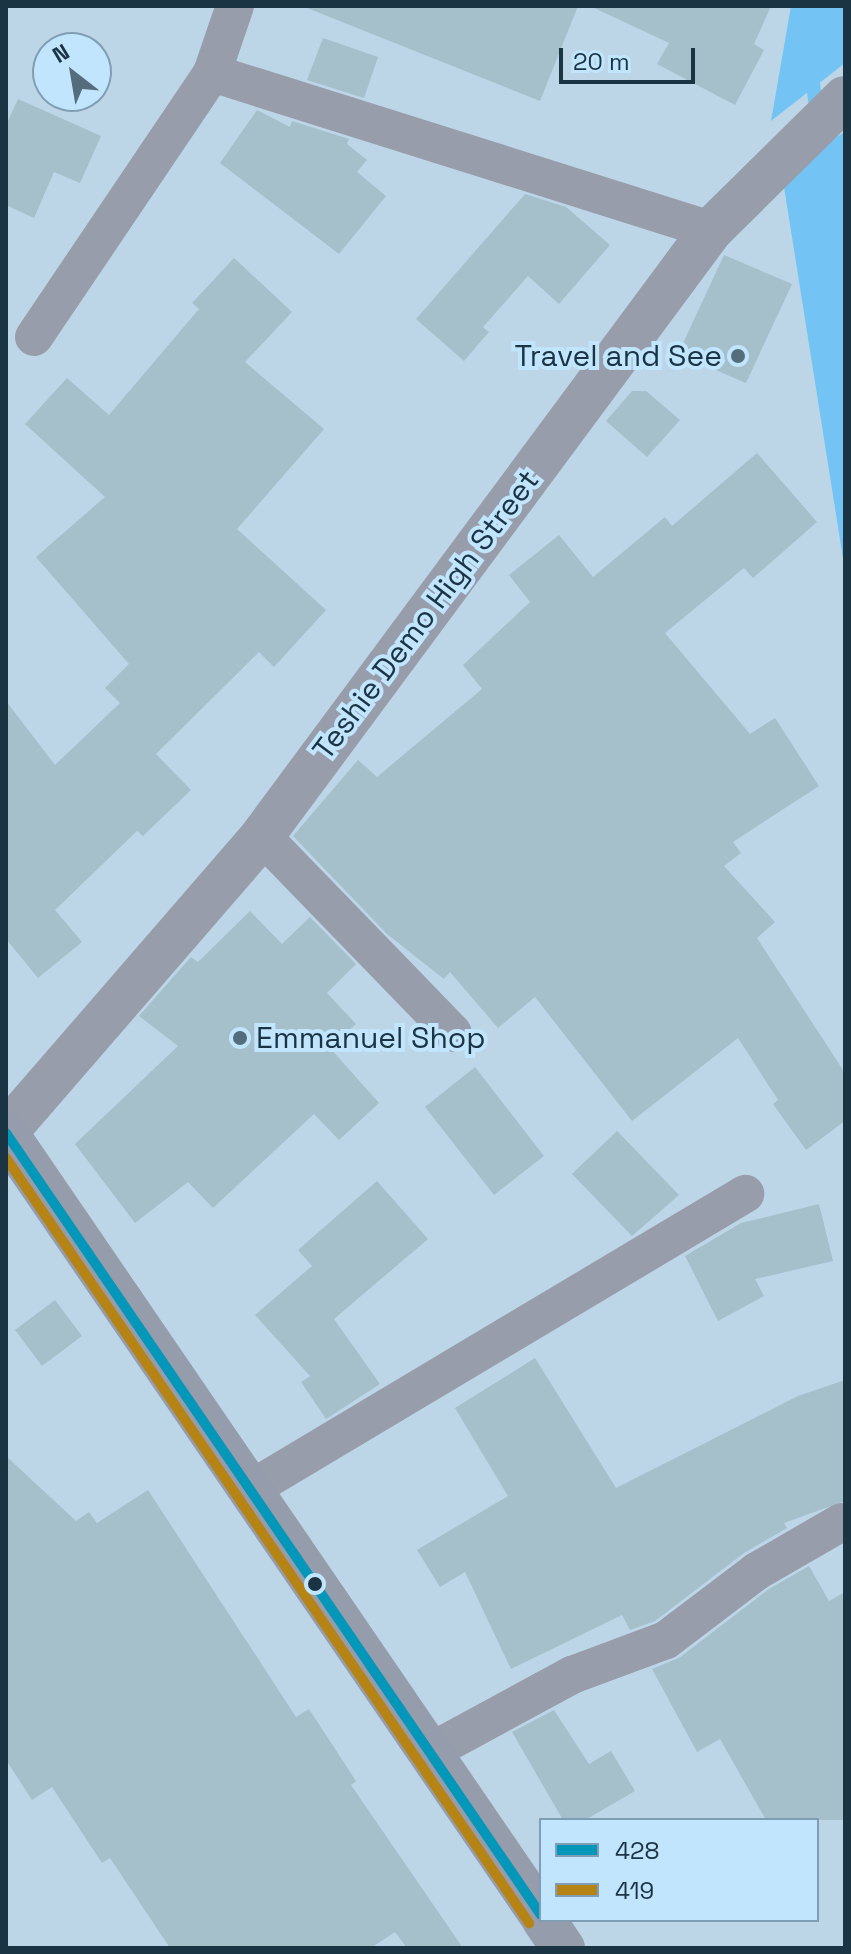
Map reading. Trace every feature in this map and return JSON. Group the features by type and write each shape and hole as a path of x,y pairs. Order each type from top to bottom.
{"main road":[{"path":"6,1132 539,1912"},
{"path":"546,1922 563,1948"}],"street":[{"path":"34,337 212,73 235,6"},
{"path":"212,73 711,230"},
{"name":"Teshie Demo High Street","path":"6,1132 262,836 711,230 845,98"},
{"path":"262,836 453,1033"},
{"path":"249,1490 745,1194"},
{"path":"430,1752 572,1675 666,1640 757,1571 842,1522"}],"water":[{"path":"791,6 845,6 845,63 771,121"},
{"path":"845,132 845,571 781,168"}],"building":[{"path":"302,6 578,6 540,101"},
{"path":"590,6 771,6 754,44 764,50 735,105 657,64 669,43"},
{"path":"323,38 378,57 364,98 307,80"},
{"path":"18,99 32,105 32,112 47,112 101,136 80,183 54,172 34,218 6,205 6,125"},
{"path":"257,110 290,127 292,121 349,139 347,144 367,160 357,172 386,196 339,254 220,163"},
{"path":"525,194 566,207 610,245 559,304 528,276 483,327 489,332 464,361 416,319"},
{"path":"724,255 792,284 746,383 678,354"},
{"path":"234,258 292,312 245,362 324,429 237,529 326,610 274,667 259,652 156,754 191,790 143,836 137,831 55,910 82,942 38,978 6,939 6,701 55,765 120,703 105,688 129,664 36,557 105,497 25,424 67,378 109,415 199,309 192,303"},
{"path":"632,391 646,391 680,420 647,457 606,421"},
{"path":"757,453 817,522 753,578 744,568 665,633 750,734 775,718 819,786 733,842 741,853 724,866 775,922 757,938 845,1073 845,1121 806,1150 773,1104 778,1100 738,1038 632,1121 535,997 498,1028 450,972 444,979 387,934 293,836 358,760 377,777 482,689 463,665 530,602 509,575 559,535 593,577 665,517 672,526"},
{"path":"250,911 282,944 310,917 356,964 327,993 356,1024 330,1048 379,1103 339,1140 314,1114 213,1208 188,1182 135,1223 75,1144 178,1046 139,1016 191,957 198,962"},
{"path":"475,1067 544,1156 494,1195 425,1107"},
{"path":"617,1131 679,1195 632,1236 572,1174"},
{"path":"377,1181 428,1239 334,1319 380,1384 326,1419 301,1382 310,1376 255,1315 312,1266 298,1250"},
{"path":"819,1204 833,1261 755,1279 764,1296 718,1321 685,1256 741,1223"},
{"path":"55,1300 82,1336 42,1366 15,1330"},
{"path":"535,1358 616,1488 798,1396 845,1380 845,1501 784,1523 787,1528 744,1553 655,1621 630,1630 622,1615 511,1669 465,1572 440,1587 417,1550 508,1496 455,1408"},
{"path":"6,1456 76,1521 89,1512 97,1523 148,1490 296,1717 309,1709 356,1781 351,1785 463,1948 407,1948 395,1932 371,1948 170,1948 110,1858 102,1863 52,1787 32,1800 6,1760"},
{"path":"809,1566 829,1601 845,1592 845,1820 765,1818 720,1739 697,1752 652,1669 679,1658 769,1589"},
{"path":"554,1710 589,1764 611,1751 635,1791 588,1818 562,1818 512,1732"}],"waterway":[{"path":"811,69 817,115"}],"transit line":[{"name":"428","path":"6,1133 539,1912"},
{"name":"419","path":"6,1158 529,1923"}],"place":[{"name":"Travel and See","path":"738,356"},
{"name":"Emmanuel Shop","path":"240,1038"}]}
